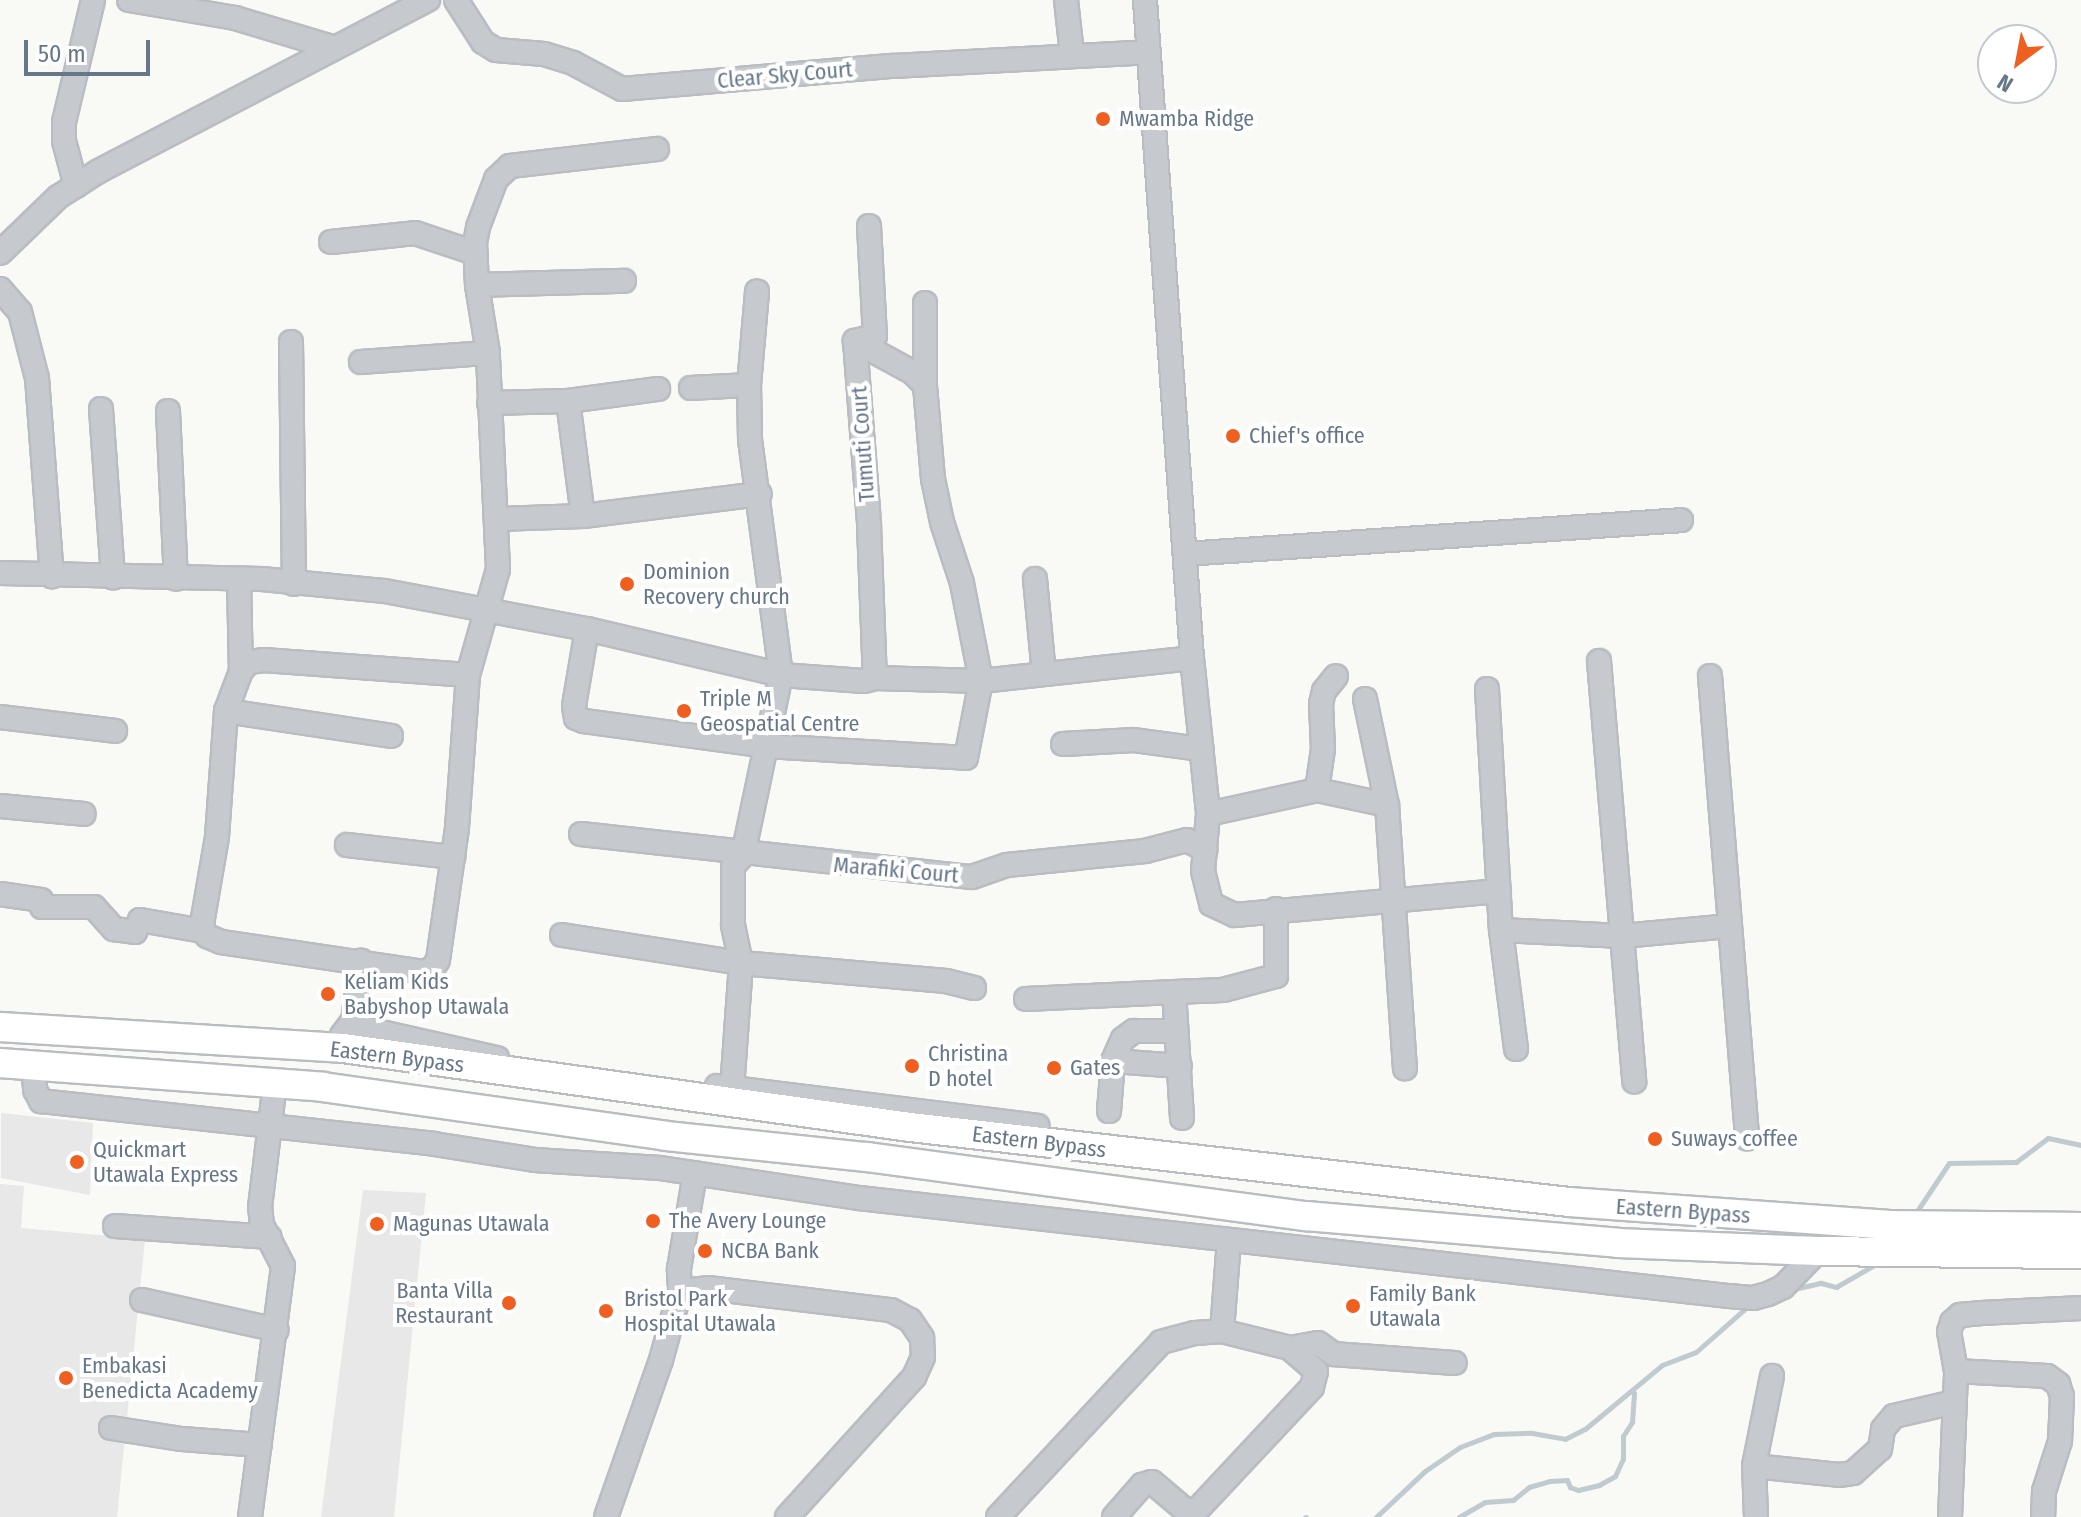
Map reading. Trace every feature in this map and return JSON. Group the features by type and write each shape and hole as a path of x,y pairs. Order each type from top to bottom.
{"main road":[{"name":"Eastern Bypass","path":"0,1027 347,1037 408,1058 732,1095 1294,1173 1569,1202 1887,1225 2081,1227"},
{"path":"400,1097 408,1058"},
{"name":"Eastern Bypass","path":"0,1063 275,1083 400,1097 666,1136 867,1157 1306,1216 1618,1243 1818,1251 2081,1254"}],"street":[{"path":"76,186 64,141 64,122 93,0"},
{"path":"129,0 235,18 335,48"},
{"path":"0,253 58,197 76,186 428,0"},
{"name":"Clear Sky Court","path":"456,0 469,9 483,42 496,50 544,54 573,63 622,89 1072,54 1148,52"},
{"path":"1066,0 1072,54"},
{"path":"1145,0 1192,658 1208,814 1203,871 1211,904 1235,915 1499,891"},
{"path":"0,894 41,900 42,907 94,907 114,929 135,932 140,920 203,931 221,942 425,972 433,968 438,960 453,857 468,675 498,569 488,353 475,253 478,227 496,179 510,166 657,149"},
{"path":"855,341 875,336 869,226"},
{"path":"331,242 415,233 475,253"},
{"path":"477,285 624,281"},
{"path":"0,289 20,312 37,378 52,576"},
{"path":"732,1095 741,963 733,925 733,866 743,855 781,675 760,494 750,440 749,385 757,291"},
{"path":"587,629 574,706 576,718 592,723 766,746 966,758 981,681 962,583 942,522 933,479 925,385 925,303"},
{"path":"855,341 912,372 925,385"},
{"name":"Tumuti Court","path":"855,341 869,525 875,678"},
{"path":"291,342 294,584"},
{"path":"361,362 488,353"},
{"path":"691,388 749,385"},
{"path":"489,403 568,401 658,389"},
{"path":"568,401 583,516"},
{"path":"101,409 113,578"},
{"path":"168,411 176,579"},
{"path":"498,519 583,516 760,494"},
{"path":"1185,554 1681,520"},
{"path":"0,573 239,579 385,591 587,629 781,675 864,681 875,678 938,683 981,681 1192,658"},
{"path":"239,579 241,671"},
{"path":"1035,579 1044,674"},
{"path":"203,931 217,837 226,711 241,671 249,662 264,660 468,675"},
{"path":"1599,661 1634,1082"},
{"path":"1317,790 1323,749 1321,704 1324,691 1336,676"},
{"path":"1710,676 1747,1139"},
{"path":"1487,689 1501,930 1516,1049"},
{"path":"1365,699 1387,805 1391,900 1405,1068"},
{"path":"226,711 391,736"},
{"path":"0,717 115,731"},
{"path":"1063,744 1134,740 1201,749"},
{"path":"1208,814 1317,790 1387,805"},
{"path":"0,806 84,814"},
{"name":"Marafiki Court","path":"581,834 743,855 972,877 1007,865 1145,851 1187,840 1206,850"},
{"path":"347,845 453,857"},
{"path":"1026,999 1223,990 1276,976 1276,909"},
{"path":"1501,930 1622,936 1729,926"},
{"path":"562,935 741,963 946,981 974,988"},
{"path":"361,961 347,1037 732,1095 1038,1126"},
{"path":"1174,992 1182,1118"},
{"path":"1109,1111 1117,1048 1130,1033 1176,1031"},
{"path":"1113,1061 1180,1066"},
{"path":"33,1065 35,1090 41,1101 270,1124 535,1160 660,1168 859,1198 1753,1298 1783,1287 1818,1251"},
{"path":"250,1517 283,1266 262,1225 260,1207 275,1083"},
{"path":"660,1168 666,1136"},
{"path":"606,1517 661,1360 680,1291 679,1269 695,1173"},
{"path":"115,1226 270,1237"},
{"path":"1222,1331 1229,1241"},
{"path":"680,1291 708,1288 891,1310 910,1320 922,1338 923,1357 914,1377 787,1517"},
{"path":"142,1300 277,1330"},
{"path":"1950,1517 1956,1371 1949,1332 1952,1322 1960,1315 2081,1308"},
{"path":"998,1517 1161,1342 1195,1333 1222,1331 1290,1348 1318,1343 1333,1354 1455,1363"},
{"path":"1114,1517 1142,1485 1152,1482 1184,1509 1196,1511 1202,1506 1312,1387 1316,1371 1290,1348"},
{"path":"1956,1371 2047,1376 2058,1384 2062,1396 2060,1441 2044,1491 2043,1517"},
{"path":"1756,1517 1754,1466 1772,1376"},
{"path":"1754,1466 1839,1475 1853,1473 1880,1449 1883,1429 1894,1416 1954,1402"},
{"path":"111,1428 260,1445"}],"shaded area":[{"path":"1,1113 93,1123 90,1195 1,1178"},
{"name":"Embakasi Benedicta Academy","path":"0,1184 24,1186 21,1228 145,1239 117,1517 0,1517"},
{"path":"363,1190 426,1193 394,1517 321,1517"}],"waterway":[{"path":"1915,1214 1949,1163 2016,1162 2048,1138 2081,1145"},
{"path":"1790,1290 1821,1283 1836,1287 1876,1264"},
{"path":"1376,1517 1425,1471 1460,1447 1494,1434 1532,1433 1565,1439 1585,1429 1662,1365 1696,1352 1748,1306"},
{"path":"1459,1517 1485,1502 1513,1500 1529,1487 1550,1481 1567,1480 1570,1487 1578,1490 1599,1485 1615,1476 1623,1459 1623,1436 1632,1422 1634,1393"}],"place":[{"name":"Mwamba Ridge","path":"1103,119"},
{"name":"Chief's office","path":"1233,436"},
{"name":"Dominion Recovery church","path":"627,584"},
{"name":"Triple M Geospatial Centre","path":"684,711"},
{"name":"Keliam Kids Babyshop Utawala","path":"328,994"},
{"name":"Christina D hotel","path":"912,1066"},
{"name":"Gates","path":"1054,1068"},
{"name":"Suways coffee","path":"1655,1139"},
{"name":"Quickmart Utawala Express","path":"77,1162"},
{"name":"The Avery Lounge","path":"653,1221"},
{"name":"Magunas Utawala","path":"377,1224"},
{"name":"NCBA Bank","path":"705,1251"},
{"name":"Banta Villa Restaurant","path":"509,1303"},
{"name":"Family Bank Utawala","path":"1353,1306"},
{"name":"Bristol Park Hospital Utawala","path":"606,1311"},
{"name":"Embakasi Benedicta Academy","path":"66,1378"}]}
